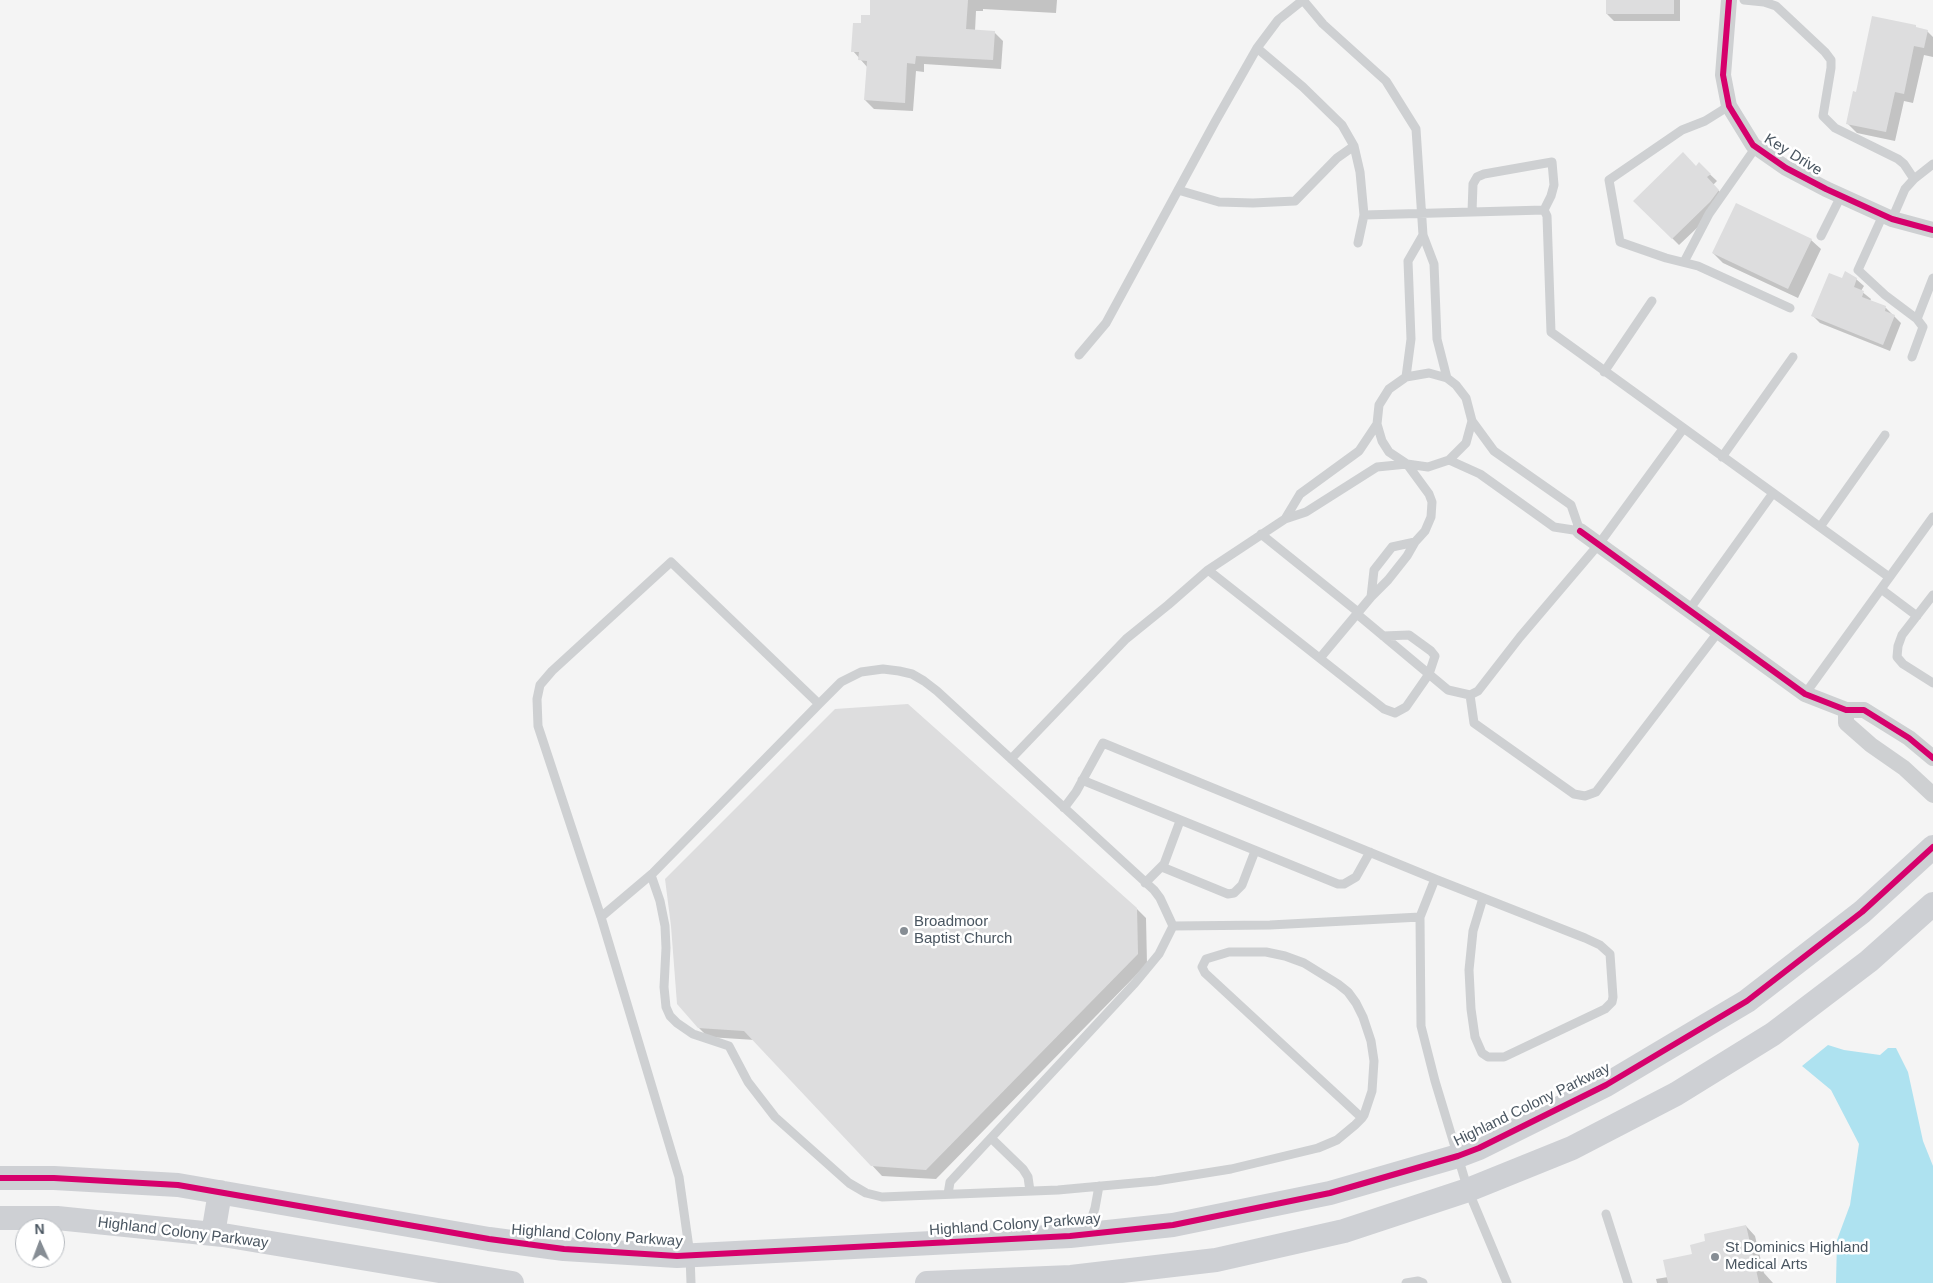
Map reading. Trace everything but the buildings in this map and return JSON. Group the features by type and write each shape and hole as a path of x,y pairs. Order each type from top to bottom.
{"street":[{"name":"Key Drive","path":"1730,0 1724,75 1729,106 1753,145 1786,168 1841,196 1888,217 1933,230"},
{"path":"1580,530 1805,694 1846,710 1864,710 1909,738 1933,758"},
{"path":"1846,710 1846,723 1871,745 1904,768 1933,795"},
{"name":"Highland Colony Parkway","path":"0,1178 54,1178 178,1185 489,1239 564,1248 677,1256 1072,1235 1172,1225 1330,1193 1458,1156 1479,1148 1606,1085 1747,1000 1862,912 1933,847"},
{"path":"927,1283 1095,1279 1216,1260 1344,1231 1468,1190 1572,1148 1676,1094 1773,1034 1869,961 1933,904"},
{"path":"213,1234 220,1192"},
{"name":"Highland Colony Parkway","path":"0,1218 57,1218 213,1234 512,1283"}],"lane":[{"path":"1079,355 1106,323 1257,48 1278,20 1303,0 1323,24 1386,81 1416,129 1423,235 1434,264 1437,339 1447,378"},
{"path":"1744,0 1764,2 1776,6 1825,52 1830,60 1831,68 1823,116 1835,128 1898,159 1904,164 1914,180"},
{"path":"1257,48 1303,87 1342,126 1354,146 1360,172 1364,215 1358,242"},
{"path":"1729,106 1705,121 1682,130 1609,180 1620,242 1666,258 1698,266 1790,308"},
{"path":"1178,190 1219,202 1254,203 1295,200 1337,158 1354,146"},
{"path":"1684,262 1710,214 1756,147"},
{"path":"1472,212 1473,184 1476,177 1552,162 1554,184 1551,196 1544,210"},
{"path":"1912,357 1923,327 1858,270 1905,189 1933,164"},
{"path":"1821,236 1841,196"},
{"path":"1364,215 1544,210"},
{"path":"1544,210 1547,216 1551,332 1889,577"},
{"path":"1406,377 1411,339 1408,261 1423,235"},
{"path":"1916,319 1933,278"},
{"path":"1604,372 1652,300"},
{"path":"1722,457 1793,358"},
{"path":"1320,658 1407,556 1414,542 1425,531 1431,517 1432,502 1429,494 1407,464 1389,452 1382,441 1377,424 1379,405 1389,389 1406,377 1429,373 1447,378 1456,385 1466,398 1472,421 1494,452 1571,505 1580,530 1554,526 1480,474 1450,460"},
{"path":"1011,759 1126,639 1208,570 1285,519 1306,512 1377,467 1407,464 1428,467 1450,460 1466,443 1472,421"},
{"path":"1285,519 1300,494 1359,451 1377,424"},
{"path":"1261,534 1448,690 1470,695 1478,691 1520,637 1599,544 1683,429"},
{"path":"1820,527 1885,436"},
{"path":"1690,610 1773,494"},
{"path":"1805,694 1933,518"},
{"path":"1371,596 1374,570 1392,547 1414,542"},
{"path":"691,1283 690,1255 679,1178 600,917 538,726 536,698 540,685 552,671 671,562 819,704"},
{"path":"1208,570 1384,708 1395,713 1406,707 1429,674 1435,656 1410,635 1383,636"},
{"path":"1881,588 1917,616"},
{"path":"1933,595 1902,635 1897,657 1903,664 1933,682"},
{"path":"1470,695 1474,723 1574,794 1585,796 1596,792 1719,632"},
{"path":"600,917 650,875 841,682 861,672 883,669 912,674 938,691 1145,882 1160,898 1173,926"},
{"path":"1064,808 1103,744 1585,938 1607,950 1610,954 1613,996 1610,1006 1504,1057 1488,1057 1482,1054 1475,1037 1469,970 1473,931 1483,898"},
{"path":"1082,780 1338,884 1344,884 1356,877 1370,852"},
{"path":"1145,882 1162,867 1168,857 1180,821"},
{"path":"1162,867 1228,894 1234,893 1242,885 1255,851"},
{"path":"650,875 660,901 665,926 664,998 670,1016 677,1024 693,1034 729,1046 748,1082 775,1117 858,1190 866,1194 882,1197 1030,1191 1181,1178 1231,1170 1318,1148 1337,1140 1362,1118 1372,1091 1374,1061 1372,1040 1364,1016 1348,992 1304,963 1266,952 1229,952 1206,959 1202,967 1205,973 1362,1118"},
{"path":"1435,879 1420,917 1421,1026 1435,1081 1468,1190 1505,1283"},
{"path":"1173,926 1270,925 1420,917"},
{"path":"948,1194 950,1182 1135,983 1159,954 1173,926"},
{"path":"991,1138 1023,1169 1028,1178 1030,1191"},
{"path":"1072,1235 1083,1232 1091,1220 1099,1186"},
{"path":"1606,1214 1628,1283"},
{"path":"1406,1283 1418,1281 1423,1283"}],"water":[{"path":"1828,1045 1844,1050 1880,1055 1888,1048 1896,1048 1908,1072 1923,1141 1933,1166 1933,1283 1836,1283 1837,1240 1850,1205 1859,1144 1831,1090 1802,1066"}],"cycle path":[{"path":"1729,0 1723,75 1729,106 1753,145 1786,168 1826,189 1892,219 1933,230"},
{"path":"1580,531 1805,694 1846,710 1864,710 1909,738 1933,758"},
{"path":"0,1178 54,1178 178,1185 489,1239 564,1249 677,1256 1070,1236 1173,1225 1330,1193 1458,1156 1479,1148 1606,1085 1747,1001 1862,912 1933,847"}],"place":[{"name":"Broadmoor Baptist Church","path":"904,931"},
{"name":"St Dominics Highland Medical Arts","path":"1715,1257"}]}
